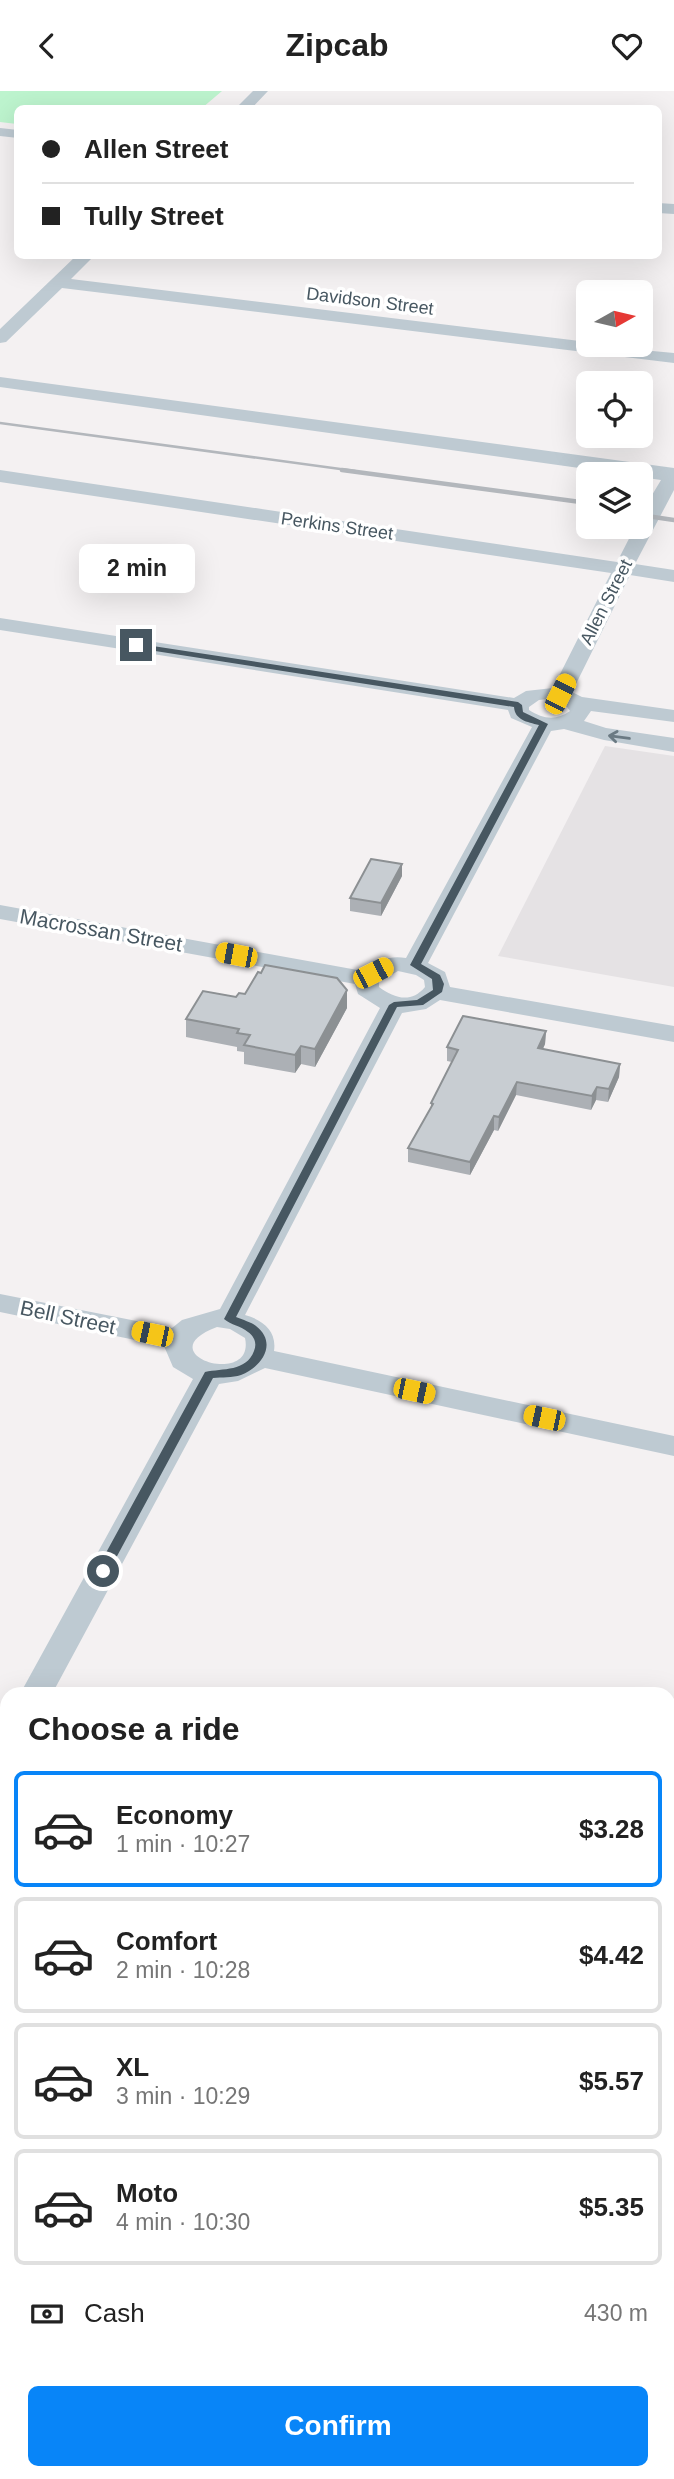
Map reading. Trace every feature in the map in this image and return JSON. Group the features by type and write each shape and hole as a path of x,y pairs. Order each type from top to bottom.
{"street":[{"path":"246,105 261,91"},
{"path":"0,338 83,259"},
{"name":"Davidson Street","path":"60,283 674,358"},
{"path":"0,381 674,475"},
{"name":"Allen Street","path":"555,723 580,714 581,708 569,699 623,569 674,475"},
{"name":"Perkins Street","path":"0,476 674,576"},
{"path":"0,624 518,705 533,695 674,716"},
{"path":"518,705 519,713 528,720 674,745"},
{"path":"415,965 555,723"},
{"name":"Macrossan Street","path":"0,912 367,979"},
{"path":"437,992 439,984 436,977 415,965 386,966 367,979 367,989 372,996 394,1005 420,1003 437,992 674,1034"},
{"path":"229,1319 394,1005"},
{"name":"Bell Street","path":"0,1303 178,1339"},
{"path":"229,1319 251,1327 259,1336 262,1345 258,1357 250,1366 236,1372 209,1375 196,1371 182,1361 177,1352 178,1339 201,1321 229,1319"},
{"path":"258,1357 674,1446"},
{"path":"40,1687 209,1375"}],"shaded area":[{"path":"605,746 674,756 674,987 498,956"}],"green space":[{"path":"0,91 222,91 206,105 14,105 14,124 0,122"}],"building":[{"path":"371,859 402,864 381,903 350,898"},
{"path":"265,965 337,978 347,990 315,1049 301,1046 295,1055 244,1045 250,1035 237,1033 239,1029 186,1019 203,991 236,997 239,993 245,994"},
{"path":"463,1016 546,1031 538,1048 620,1064 609,1089 597,1087 592,1096 517,1082 499,1117 494,1116 470,1162 408,1148 433,1104 431,1103 458,1050 447,1047"}],"railway":[{"path":"0,423 355,471"},
{"path":"342,470 576,501"},
{"path":"653,517 674,520"}],"route":[{"path":"103,1571 209,1375 236,1372 250,1366 258,1357 262,1345 259,1336 251,1327 229,1319 394,1005 420,1003 437,992 439,984 436,977 415,965 544,724 528,720 519,713 518,705 136,645"}]}
